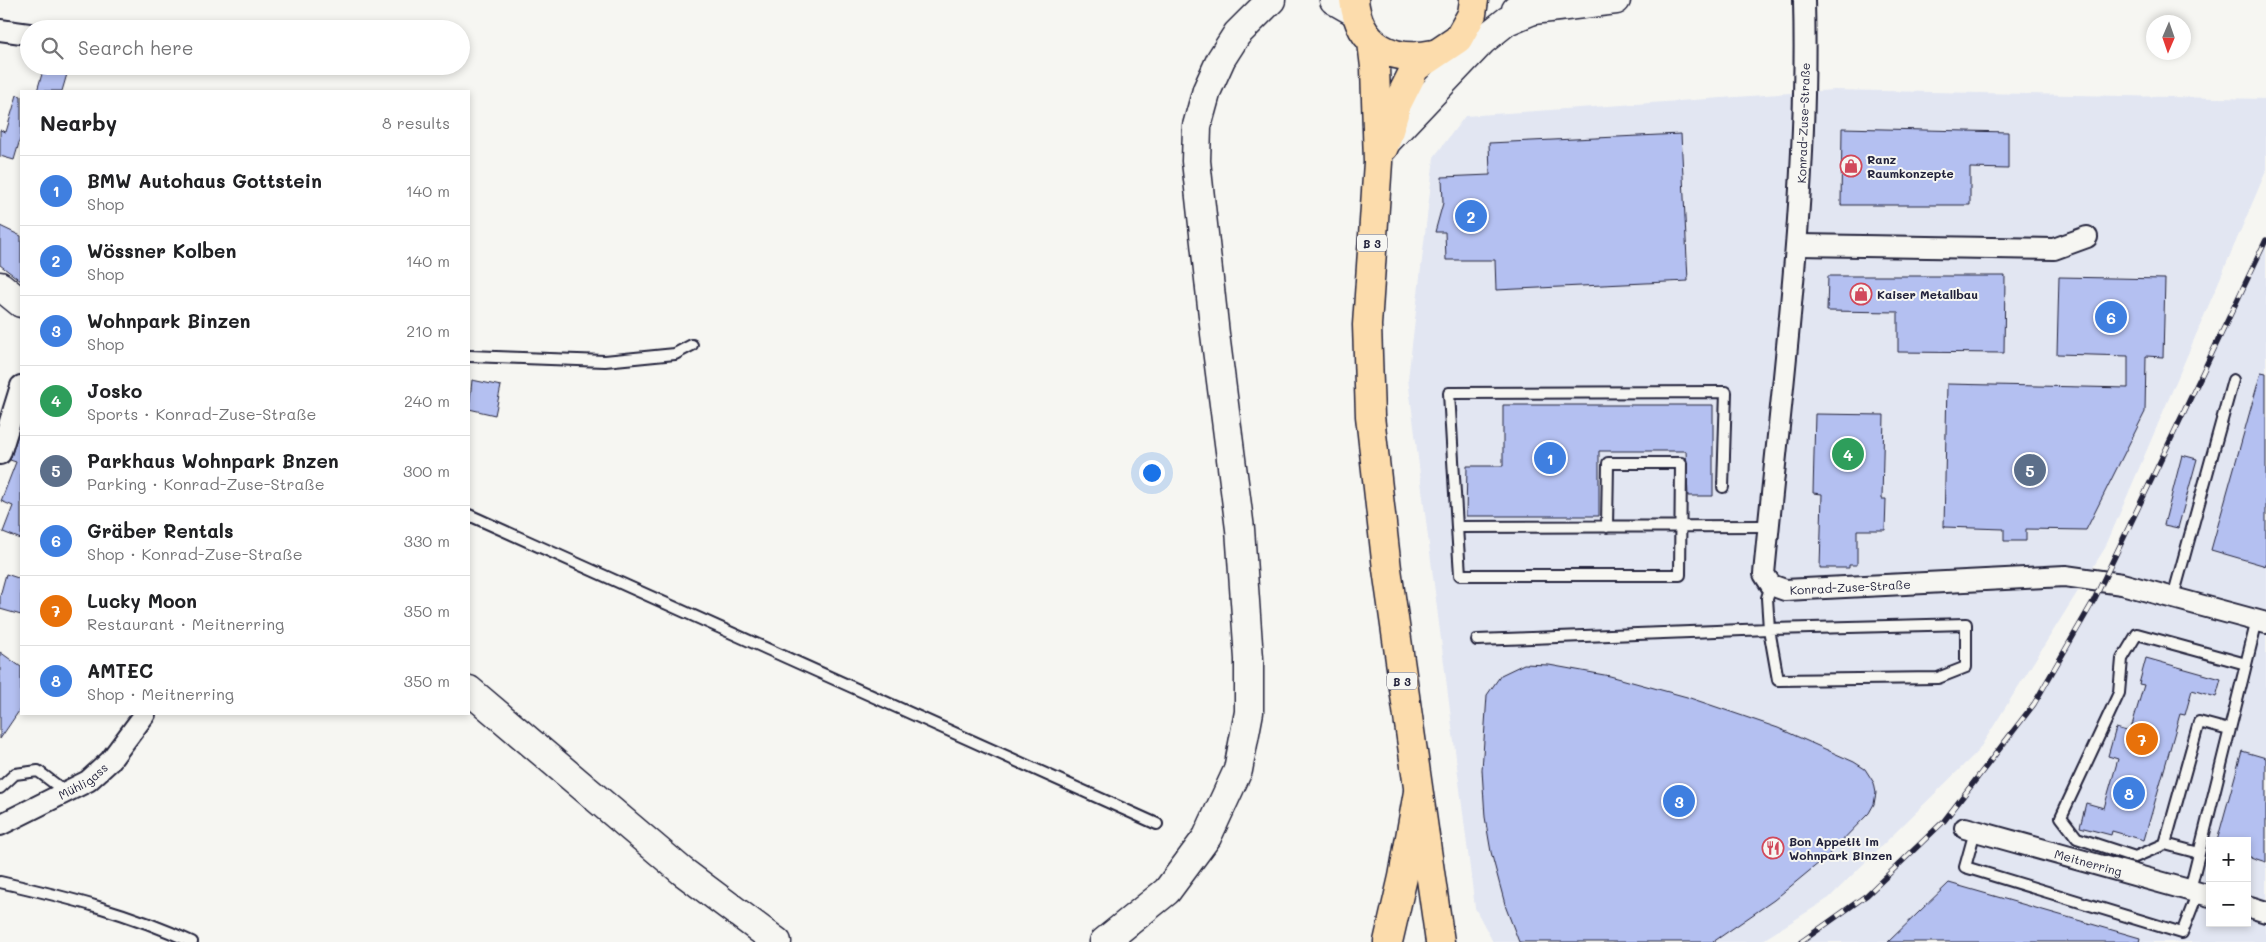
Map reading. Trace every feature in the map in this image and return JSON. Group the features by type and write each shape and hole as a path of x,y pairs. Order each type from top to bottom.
{"main road":[{"path":"1348,4 1372,42 1384,50 1403,57 1417,58 1434,54 1447,48 1465,30 1472,14 1474,0"},
{"name":"B 3","path":"1372,42 1382,152 1367,325 1370,416 1381,520 1440,942"},
{"name":"B 3","path":"1382,152 1397,104 1415,68 1434,54"},
{"path":"1388,942 1403,877 1418,792"}],"street":[{"path":"1104,942 1167,891 1207,837 1238,770 1249,712 1249,659 1240,529 1215,334 1196,161 1198,126 1207,90 1221,59 1237,34 1271,0"},
{"path":"1465,30 1484,15 1505,10 1533,10 1616,0"},
{"name":"Konrad-Zuse-Straße","path":"1804,0 1805,108 1798,245 1764,574 1771,585 1785,590 2065,576 2122,584 2262,621"},
{"path":"1382,152 1482,41 1507,21 1533,10"},
{"path":"0,30 20,33"},
{"path":"1798,245 2054,249 2087,237"},
{"path":"0,286 20,302"},
{"path":"0,454 20,389"},
{"path":"470,691 682,872 777,942"},
{"name":"Mühligass","path":"0,826 88,781 110,761 144,715"},
{"name":"Meitnerring","path":"1970,830 2199,893"},
{"path":"2251,907 2266,912"}],"lane":[{"path":"470,356 605,361 674,354 692,345"},
{"path":"2173,597 2233,380"},
{"path":"1607,527 1608,463 1681,463 1680,575 1460,575 1449,393 1726,392 1723,487"},
{"path":"470,515 1157,824"},
{"path":"1458,527 1768,526"},
{"path":"1477,640 1769,629 1966,624 1966,667 1938,678 1778,680 1769,629 1767,598 1771,585"},
{"path":"1970,830 1965,867 2182,933 2199,893 2199,853 2246,664 2262,621"},
{"path":"2199,853 2165,844 2135,857 2076,838 2061,817 2119,693 2122,659 2137,634 2246,664"},
{"path":"2165,844 2199,722 2229,730"},
{"path":"0,788 15,774 38,771 67,793"},
{"path":"0,882 77,899 150,923 192,942"}],"shaded area":[{"path":"1834,90 2266,99 2266,171 2105,548 1978,751 1829,898 1760,942 1493,942 1475,908 1408,379 1434,157 1465,116"},
{"path":"2266,240 2266,942 1801,942 1867,895 1944,821 2034,704 2094,600"}],"building":[{"path":"42,75 67,75 62,90 37,90"},
{"path":"17,95 20,96 20,139 14,160 0,156 0,130 6,132"},
{"path":"1842,128 2008,132 2008,169 1970,168 1970,205 1841,205"},
{"path":"1681,134 1688,281 1496,290 1495,260 1446,260 1445,232 1435,232 1443,203 1442,177 1490,175 1489,143"},
{"path":"0,226 20,236 20,280 0,265"},
{"path":"1828,276 2005,276 2004,353 1898,352 1898,312 1827,311"},
{"path":"2059,277 2165,279 2163,357 2146,356 2145,412 2086,530 2026,529 2026,541 2004,541 2004,529 1944,527 1947,384 2128,388 2128,356 2057,354"},
{"path":"2261,372 2266,373 2266,566 2211,550"},
{"path":"472,380 501,386 495,415 470,409"},
{"path":"1503,405 1713,405 1713,496 1688,496 1686,451 1599,451 1599,516 1466,516 1467,466 1503,466"},
{"path":"1815,414 1884,415 1882,499 1886,499 1885,530 1857,530 1857,565 1849,565 1849,568 1820,568 1822,494 1813,493"},
{"path":"20,428 20,539 3,532 13,506 1,501 16,462 10,460"},
{"path":"2182,455 2197,459 2178,528 2164,525"},
{"path":"6,574 20,579 20,615 0,609 0,596"},
{"path":"0,652 20,666 20,709 0,739"},
{"path":"2146,658 2221,679 2216,697 2192,690 2185,715 2180,714 2144,840 2112,831 2111,835 2080,827 2086,803 2104,808 2118,759 2108,756 2116,728 2130,732 2144,685 2139,684"},
{"path":"1524,664 1549,665 1610,676 1687,697 1778,728 1854,762 1865,769 1874,783 1876,793 1874,804 1869,813 1825,858 1774,900 1713,942 1519,942 1506,908 1491,852 1485,817 1482,770 1487,695 1501,675"},
{"path":"2242,751 2266,758 2266,862 2251,857 2251,837 2218,837"},
{"path":"1949,883 2140,938 2139,942 1888,942"}],"railway":[{"path":"1801,942 1867,895 1944,821 2034,704 2094,600 2266,240"}],"place":[{"name":"Ranz Raumkonzepte","path":"1851,166"},
{"name":"Wössner Kolben","path":"1471,216"},
{"name":"Kaiser Metallbau","path":"1861,294"},
{"name":"Gräber Rentals","path":"2111,317"},
{"name":"Josko","path":"1848,454"},
{"name":"BMW Autohaus Gottstein","path":"1550,458"},
{"name":"Parkhaus Wohnpark Bnzen","path":"2030,470"},
{"name":"Lucky Moon","path":"2142,739"},
{"name":"AMTEC","path":"2129,793"},
{"name":"Wohnpark Binzen","path":"1679,801"},
{"name":"Bon Appetit im Wohnpark Binzen","path":"1773,848"}]}
